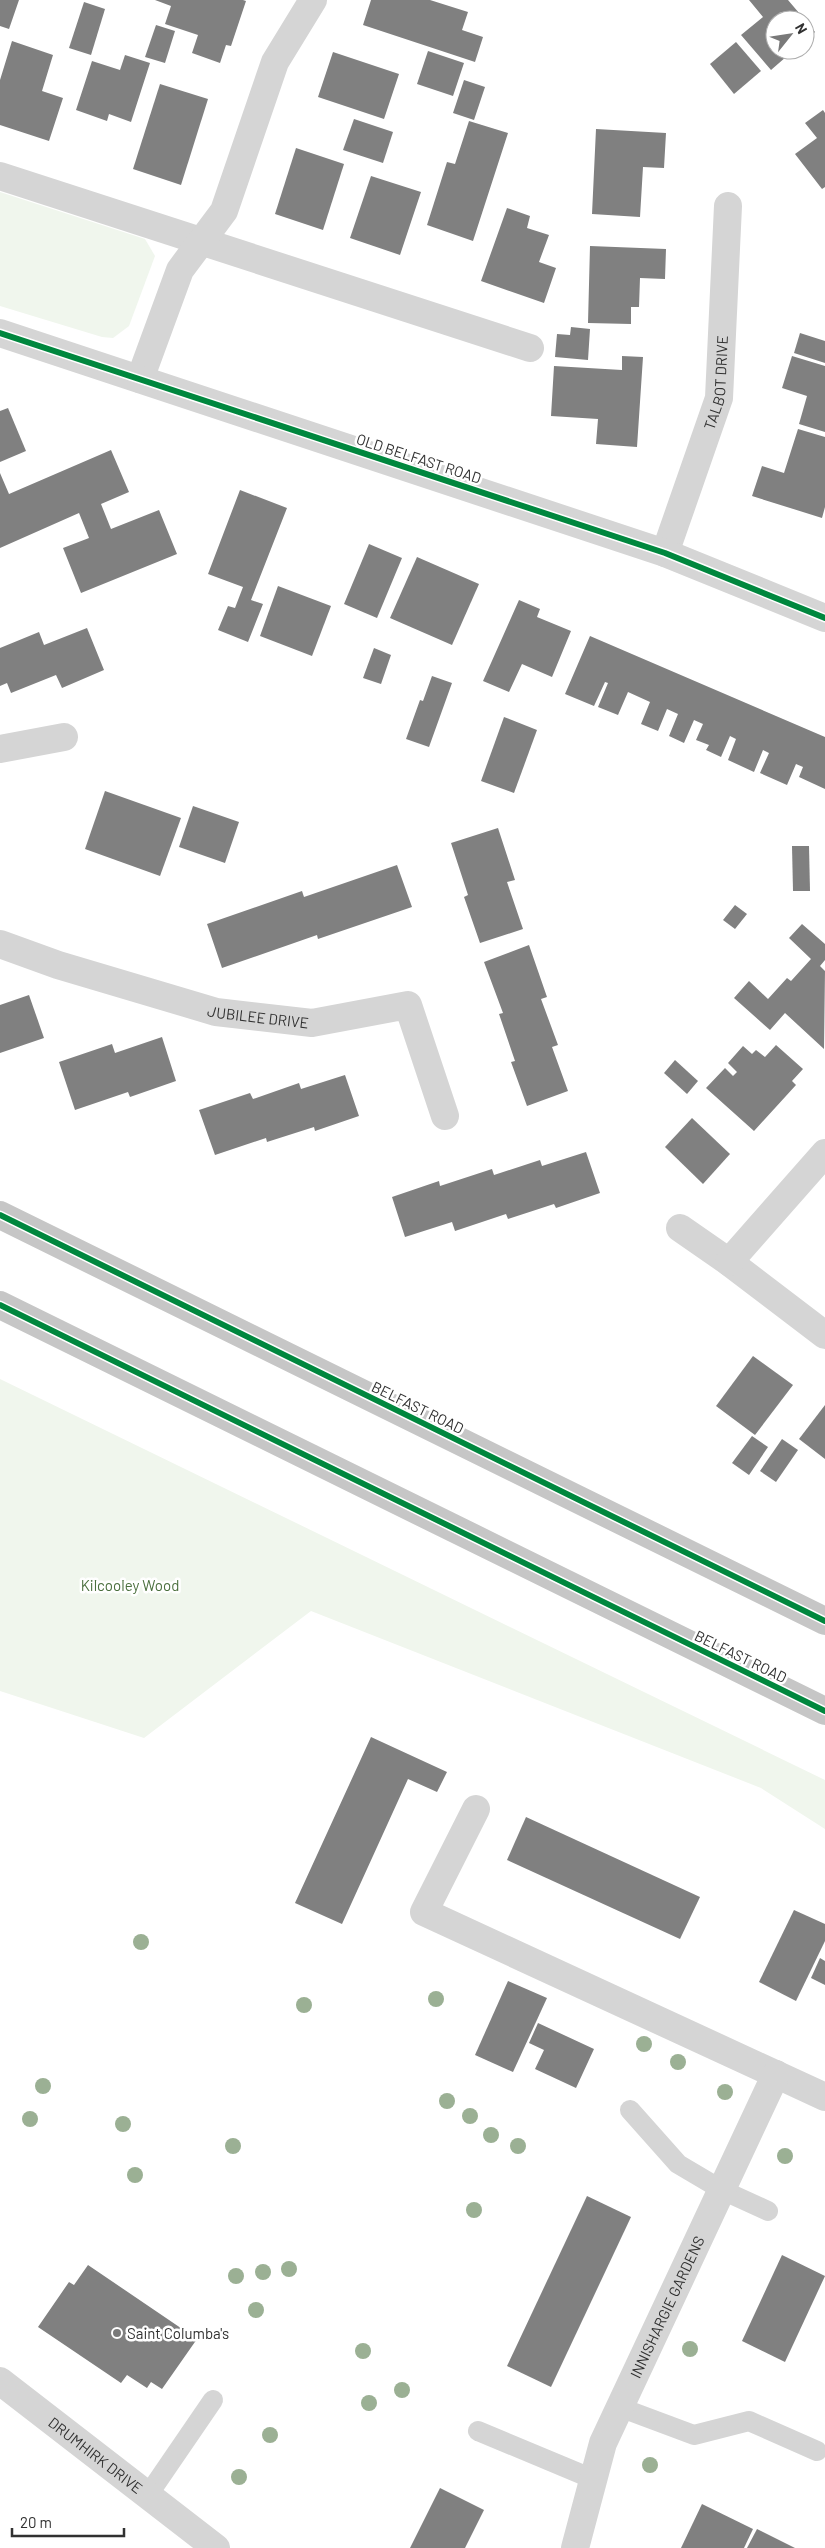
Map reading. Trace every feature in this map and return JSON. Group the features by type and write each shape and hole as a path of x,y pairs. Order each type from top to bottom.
{"highway":[{"name":"BELFAST ROAD","path":"0,1215 825,1621"},
{"name":"BELFAST ROAD","path":"0,1305 825,1711"}],"street":[{"path":"140,379 180,270 200,240 224,211 275,62 313,0"},
{"path":"0,176 530,348"},
{"name":"TALBOT DRIVE","path":"665,553 719,398 728,206"},
{"name":"OLD BELFAST ROAD","path":"0,333 665,553 825,618"},
{"path":"0,749 64,737"},
{"name":"JUBILEE DRIVE","path":"0,944 58,965 216,1012 312,1023 408,1005 445,1116"},
{"path":"729,1262 825,1153"},
{"path":"680,1228 729,1262 825,1335"},
{"path":"476,1810 424,1912 825,2097"},
{"name":"INNISHARGIE GARDENS","path":"575,2548 603,2442 776,2074"},
{"name":"DRUMHIRK DRIVE","path":"0,2381 216,2548"}],"lane":[{"path":"630,2110 678,2164 722,2190 768,2211"},
{"path":"148,2495 213,2400"},
{"path":"619,2407 694,2434 749,2421 817,2451"},
{"path":"478,2431 593,2479"}],"green space":[{"path":"0,192 145,239 155,256 129,326 113,338 102,337 0,306"},
{"name":"Kilcooley Wood","path":"0,1379 825,1780 825,1829 761,1788 311,1611 144,1738 0,1691"}],"building":[{"path":"0,0 19,0 9,29 0,26"},
{"path":"155,0 246,1 231,46 226,45 220,63 192,53 198,35 165,24 171,6"},
{"path":"371,0 430,0 468,12 462,30 483,37 475,62 363,25"},
{"path":"749,0 788,0 796,10 765,10 765,60 782,60 771,70 741,35 763,17"},
{"path":"84,2 105,9 91,55 69,48"},
{"path":"156,25 175,31 165,63 145,57"},
{"path":"12,41 53,55 42,91 63,98 49,141 0,125 0,80"},
{"path":"736,42 761,71 734,94 710,64"},
{"path":"428,51 464,63 453,96 417,84"},
{"path":"333,52 399,74 384,119 318,97"},
{"path":"125,55 150,63 131,122 109,114 107,121 76,110 92,61 120,70"},
{"path":"464,80 485,87 474,120 453,113"},
{"path":"160,84 208,99 181,185 133,169"},
{"path":"823,110 825,113 825,187 822,189 795,154 817,138 805,123"},
{"path":"354,119 393,132 383,163 343,150"},
{"path":"469,121 508,133 473,241 427,225 447,162 455,164"},
{"path":"596,129 666,133 664,168 643,167 640,217 592,214"},
{"path":"296,148 344,164 323,230 275,214"},
{"path":"371,176 421,192 400,255 350,238"},
{"path":"507,208 530,216 527,228 549,235 539,262 556,268 544,303 481,281"},
{"path":"590,246 666,249 665,279 640,278 639,307 631,307 631,324 588,323"},
{"path":"571,327 590,329 588,360 555,357 557,334 570,335"},
{"path":"800,333 825,341 825,363 794,353"},
{"path":"622,356 643,357 637,447 596,444 598,419 551,416 554,366 622,370"},
{"path":"792,356 825,366 825,432 799,424 807,396 782,388"},
{"path":"8,408 26,451 0,462 0,411"},
{"path":"798,429 825,437 825,507 822,518 752,496 762,466 784,473"},
{"path":"111,450 129,492 101,504 111,529 159,510 177,554 81,593 63,548 89,538 79,513 0,548 0,473 9,494"},
{"path":"240,490 287,508 251,600 263,604 248,642 218,630 228,606 235,608 243,587 208,574"},
{"path":"369,544 402,558 377,618 344,604"},
{"path":"417,557 479,584 452,645 390,618"},
{"path":"278,586 331,606 312,656 260,636"},
{"path":"519,600 540,609 537,617 571,631 552,677 522,664 509,692 483,681"},
{"path":"87,628 104,670 62,688 56,675 11,693 7,683 0,686 0,648 39,632 44,645"},
{"path":"590,636 825,737 825,789 799,777 803,767 796,764 787,785 760,773 769,753 763,750 754,772 728,760 736,739 730,736 721,757 706,750 709,745 696,740 703,724 694,720 684,743 669,736 678,714 667,709 658,731 641,724 650,702 628,692 618,715 598,707 608,683 605,682 594,706 565,694"},
{"path":"374,648 391,655 381,684 363,678"},
{"path":"432,676 452,683 429,747 406,739 420,700 423,701"},
{"path":"504,717 537,730 514,793 481,781"},
{"path":"105,791 181,818 160,876 85,849"},
{"path":"193,806 239,822 225,863 179,847"},
{"path":"498,828 515,880 507,882 523,929 480,943 464,897 468,895 451,843"},
{"path":"792,846 809,846 810,891 793,891"},
{"path":"397,865 412,907 318,939 317,935 222,968 207,924 302,891 304,897"},
{"path":"735,905 747,914 735,929 723,920"},
{"path":"802,924 825,944 825,960 820,966 825,971 824,1049 785,1013 770,1030 734,998 749,981 768,999 787,978 791,981 811,959 789,938"},
{"path":"529,945 547,997 541,999 558,1045 552,1047 568,1091 527,1106 511,1062 515,1061 499,1014 503,1013 484,962"},
{"path":"29,995 44,1038 0,1053 0,1005"},
{"path":"162,1037 176,1081 130,1097 128,1092 75,1110 59,1062 112,1044 115,1053"},
{"path":"776,1045 803,1069 792,1081 796,1085 754,1131 706,1088 725,1068 733,1076 737,1072 728,1063 743,1046 752,1054 756,1050 765,1057"},
{"path":"675,1060 698,1081 687,1094 664,1073"},
{"path":"345,1075 359,1116 315,1131 314,1127 267,1142 266,1138 215,1155 199,1110 250,1093 253,1099 299,1083 301,1089"},
{"path":"692,1118 730,1154 703,1184 665,1147"},
{"path":"586,1152 600,1193 556,1208 554,1204 508,1219 506,1214 455,1231 452,1222 405,1237 392,1197 439,1181 440,1186 492,1169 494,1175 540,1160 542,1166"},
{"path":"753,1356 793,1385 755,1435 716,1406"},
{"path":"825,1405 825,1459 799,1439"},
{"path":"752,1436 768,1447 749,1475 732,1463"},
{"path":"782,1439 798,1450 776,1482 760,1471"},
{"path":"371,1737 447,1772 437,1792 408,1779 342,1924 295,1903"},
{"path":"526,1817 700,1897 680,1939 507,1860"},
{"path":"794,1910 825,1924 825,1941 796,2001 759,1982"},
{"path":"820,1958 825,1961 825,1985 811,1978"},
{"path":"508,1981 547,1998 513,2072 475,2055"},
{"path":"538,2023 594,2049 576,2088 535,2069 544,2050 529,2043"},
{"path":"587,2196 631,2217 551,2387 507,2366"},
{"path":"782,2255 825,2276 785,2362 742,2341"},
{"name":"Saint Columba's","path":"88,2265 197,2339 162,2389 151,2382 147,2388 127,2375 121,2383 38,2327 69,2282 74,2285"},
{"path":"440,2488 484,2510 465,2548 410,2548"},
{"path":"702,2504 753,2529 744,2548 681,2548"},
{"path":"757,2529 795,2548 747,2548"}],"cycle path":[{"path":"0,333 665,553 825,618"},
{"path":"0,1215 825,1621"},
{"path":"0,1305 825,1711"}],"place":[{"name":"Saint Columba's","path":"117,2333"}]}
